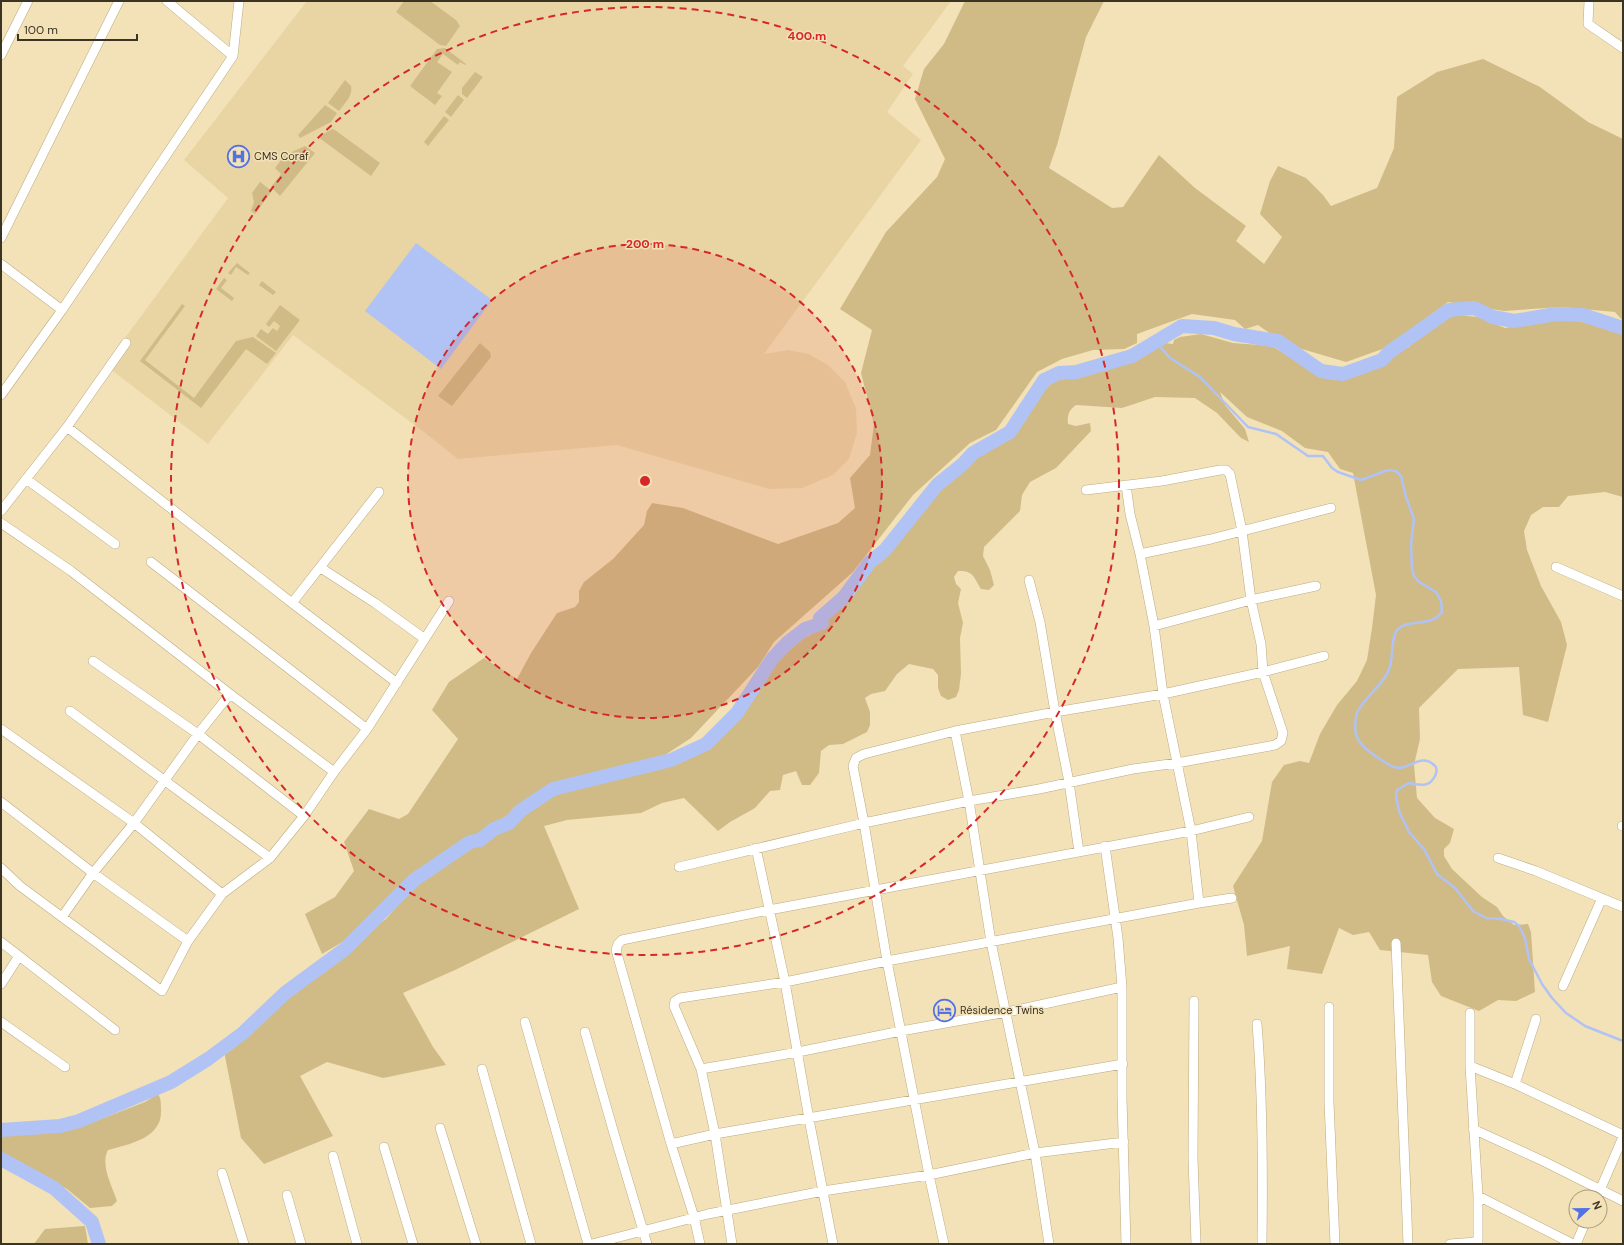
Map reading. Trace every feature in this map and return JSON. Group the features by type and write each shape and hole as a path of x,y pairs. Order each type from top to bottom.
{"street":[{"path":"1,55 28,1"},
{"path":"1,238 119,1"},
{"path":"167,1 233,56"},
{"path":"1,395 62,310 233,56 239,1"},
{"path":"1590,1 1588,24 1623,48"},
{"path":"1,264 62,310"},
{"path":"2,508 67,427 126,343"},
{"path":"67,427 397,683"},
{"path":"679,867 864,823 969,801 1039,789 1133,769 1177,763 1275,745 1281,741 1283,733 1263,672 1261,644 1251,600 1242,531 1230,474 1226,470 1220,470 1162,481 1086,490"},
{"path":"26,479 115,544"},
{"path":"1126,485 1130,514 1140,554 1154,626 1164,694 1191,831 1199,903"},
{"path":"292,603 379,492"},
{"path":"1140,554 1167,550 1331,508"},
{"path":"1,523 71,571 334,772"},
{"path":"151,562 367,729"},
{"path":"1556,567 1623,596"},
{"path":"320,568 375,603 425,639"},
{"path":"1029,580 1040,622 1055,712 1069,782 1079,852"},
{"path":"1154,626 1251,600 1316,586"},
{"path":"1,868 20,886 162,991 188,941 222,894 270,858 304,816 334,772 367,729 448,601"},
{"path":"942,1244 887,961 864,823 852,766 856,758 864,754 955,731 1055,712 1164,694 1263,672 1324,656"},
{"path":"93,661 198,734 304,816"},
{"path":"62,917 93,873 134,823 198,734 230,694"},
{"path":"70,711 270,858"},
{"path":"1,729 134,823 222,894"},
{"path":"955,731 969,801 992,942 1036,1153 1049,1244"},
{"path":"1,802 93,873 188,941"},
{"path":"700,1244 694,1217 671,1144 616,950 618,944 622,940 769,910 1191,831 1249,817"},
{"path":"1105,846 1116,918 1122,987 1126,1244"},
{"path":"756,848 785,982 798,1052 808,1119 833,1244"},
{"path":"1498,858 1536,871 1623,907"},
{"path":"732,1244 715,1134 702,1070 674,1006 675,1001 680,998 785,982 887,961 1232,898"},
{"path":"1563,986 1602,898"},
{"path":"1,942 115,1030"},
{"path":"1396,943 1408,1244"},
{"path":"1,984 19,956"},
{"path":"702,1070 1007,1012 1122,987"},
{"path":"1194,1001 1193,1158 1196,1244"},
{"path":"1328,1007 1329,1102 1335,1244"},
{"path":"1450,1244 1477,1243 1478,1196 1470,1066 1470,1013"},
{"path":"1515,1084 1536,1019"},
{"path":"1,1022 64,1067"},
{"path":"526,1022 588,1244"},
{"path":"1257,1024 1261,1078 1263,1161 1262,1244"},
{"path":"585,1032 612,1130 647,1244"},
{"path":"671,1144 715,1134 915,1101 1021,1080 1122,1064"},
{"path":"1470,1066 1515,1084 1623,1136 1601,1189"},
{"path":"482,1069 531,1244"},
{"path":"440,1128 476,1244"},
{"path":"1473,1129 1543,1160 1592,1189"},
{"path":"592,1244 694,1217 823,1191 929,1175 1036,1153 1124,1142"},
{"path":"384,1147 413,1244"},
{"path":"333,1156 357,1244"},
{"path":"222,1173 244,1244"},
{"path":"287,1195 301,1244"},
{"path":"1478,1196 1575,1244 1582,1229"},
{"path":"1608,1196 1623,1201"}],"shaded area":[{"path":"307,1 951,1 903,66 913,74 887,112 921,140 764,354 788,350 809,354 828,365 845,382 856,408 857,433 849,459 833,475 802,488 769,489 617,445 458,459 293,335 208,444 105,365 228,198 184,160"},
{"path":"404,1 430,1 456,20 460,26 446,46 440,45 396,12"},
{"path":"965,1 1104,1 1086,37 1057,145 1049,168 1112,208 1123,207 1159,155 1195,188 1246,226 1236,241 1264,264 1282,237 1260,214 1270,181 1278,166 1306,178 1323,195 1331,206 1377,188 1394,148 1397,97 1437,72 1483,59 1540,87 1588,122 1623,139 1623,321 1615,312 1561,307 1504,311 1448,302 1388,347 1346,362 1285,344 1258,325 1245,329 1235,320 1192,314 1137,334 1137,343 1124,349 1093,350 1062,359 1037,372 996,430 970,443 913,495 853,572 774,642 758,667 691,738 665,755 558,784 426,868 351,937 322,954 305,914 335,897 354,871 344,842 369,809 399,819 408,814 458,739 432,710 449,682 484,658 517,679 531,653 557,613 575,607 579,602 579,591 584,582 613,559 644,525 647,511 652,503 683,508 778,544 838,523 855,508 850,478 870,455 874,424 861,373 872,330 840,309 886,232 937,177 945,159 915,99 924,69 944,44"},
{"path":"445,48 466,64 465,65 460,62 458,65 443,54 437,62 452,72 437,93 442,96 435,105 410,86 437,49"},
{"path":"475,72 483,77 467,98 462,94 462,88"},
{"path":"345,80 351,86 351,93 339,111 328,103"},
{"path":"458,95 464,100 451,117 445,112"},
{"path":"325,105 337,113 331,122 300,138 298,135"},
{"path":"444,116 449,120 428,146 424,142"},
{"path":"332,129 380,163 371,176 318,137"},
{"path":"305,146 315,153 280,196 271,187 281,174 275,168 285,155"},
{"path":"260,182 272,191 255,214 251,211 254,202 252,193"},
{"path":"237,263 250,273 248,275 236,267 231,275 228,273"},
{"path":"224,278 227,280 221,288 234,298 232,301 216,289"},
{"path":"262,281 276,292 273,295 259,285"},
{"path":"182,304 185,306 145,360 194,398 236,341 253,337 276,353 267,364 246,349 201,408 140,361"},
{"path":"280,305 300,320 276,351 256,336 261,329 268,334 273,328 277,331 280,326 274,321 269,327 266,324"},
{"path":"1455,315 1478,317 1505,328 1556,317 1603,326 1623,334 1623,497 1605,492 1568,496 1559,507 1543,507 1531,515 1524,531 1527,550 1541,586 1561,622 1567,645 1548,722 1523,715 1519,667 1458,669 1419,708 1420,739 1414,765 1417,798 1435,818 1454,829 1450,843 1444,849 1444,856 1452,869 1482,897 1497,907 1503,916 1514,925 1528,924 1531,932 1535,992 1516,1001 1498,1000 1479,1011 1441,996 1432,982 1428,955 1380,950 1369,932 1353,935 1339,928 1322,974 1287,969 1290,946 1247,956 1244,925 1233,886 1262,841 1272,782 1284,765 1300,761 1309,763 1320,734 1337,705 1357,681 1367,660 1376,595 1353,473 1340,469 1328,452 1305,448 1282,431 1247,417 1220,392 1225,405 1245,429 1249,442 1241,438 1217,413 1195,398 1155,397 1122,408 1076,405 1069,413 1068,424 1076,426 1090,423 1091,431 1056,468 1030,482 1022,495 1020,511 984,547 983,556 990,570 994,585 989,590 981,589 975,578 970,573 963,571 958,571 954,577 956,584 961,589 958,603 963,623 960,638 961,674 959,690 956,697 948,700 941,696 938,688 938,675 933,669 909,664 897,674 885,691 871,694 865,698 870,712 870,725 867,732 843,744 829,745 821,751 819,773 810,785 802,785 796,771 783,775 780,790 770,791 755,808 730,822 718,831 684,798 662,803 641,813 567,820 544,826 579,909 455,970 403,993 433,1047 446,1065 383,1078 327,1062 300,1076 333,1136 264,1164 241,1138 224,1051 252,1029 255,1022 327,966 347,955 365,933 386,919 414,886 434,870 462,851 510,825 531,808 563,790 607,779 651,772 691,758 716,741 744,711 775,662 804,638 824,627 828,615 846,600 874,563 888,552 908,527 914,523 931,499 974,458 1010,436 1041,393 1052,383 1065,377 1127,361 1165,343 1173,344 1174,340 1180,337 1201,334 1233,343 1272,346 1312,371 1334,380 1375,368 1386,362 1390,356 1409,347 1428,328"},
{"path":"480,343 490,352 491,357 452,406 438,396"},
{"path":"158,1094 161,1101 161,1109 157,1127 144,1138 108,1150 105,1162 106,1169 117,1201 112,1206 90,1208 67,1189 1,1155 1,1135 60,1132 78,1128 145,1102"},
{"path":"85,1226 88,1244 34,1244 45,1229"}],"water":[{"path":"416,243 492,300 441,369 365,311"}],"waterway":[{"path":"1,1130 60,1126 79,1121 171,1082 208,1059 243,1033 285,993 345,949 414,880 470,842 480,840 494,829 509,823 520,811 553,789 671,760 706,744 737,713 772,659 787,643 805,629 822,623 820,618 844,597 870,562 885,550 937,485 963,464 973,453 1010,432 1044,380 1059,373 1076,372 1132,356 1182,326 1214,328 1234,334 1278,341 1321,371 1343,374 1382,360 1388,353 1449,310 1474,308 1493,317 1514,321 1556,314 1583,315 1623,328"},
{"path":"1156,342 1170,358 1200,377 1248,427 1276,434 1308,456 1323,456 1332,468 1338,472 1361,480 1388,470 1396,471 1401,476 1406,497 1414,519 1411,544 1412,569 1414,576 1419,582 1436,592 1441,601 1442,612 1432,620 1409,624 1398,629 1396,632 1393,641 1390,667 1384,679 1366,699 1357,713 1355,727 1358,739 1366,749 1393,767 1405,767 1420,761 1431,762 1436,767 1437,771 1433,780 1424,785 1409,783 1397,790 1396,796 1399,811 1409,832 1424,849 1437,874 1455,888 1473,911 1486,918 1514,922 1519,926 1525,938 1529,959 1542,984 1552,998 1566,1013 1585,1026 1623,1041"},
{"path":"1,1159 54,1188 92,1222 99,1244"}],"place":[{"name":"CMS Coraf","path":"238,156"},
{"name":"Résidence Twins","path":"944,1010"}]}
